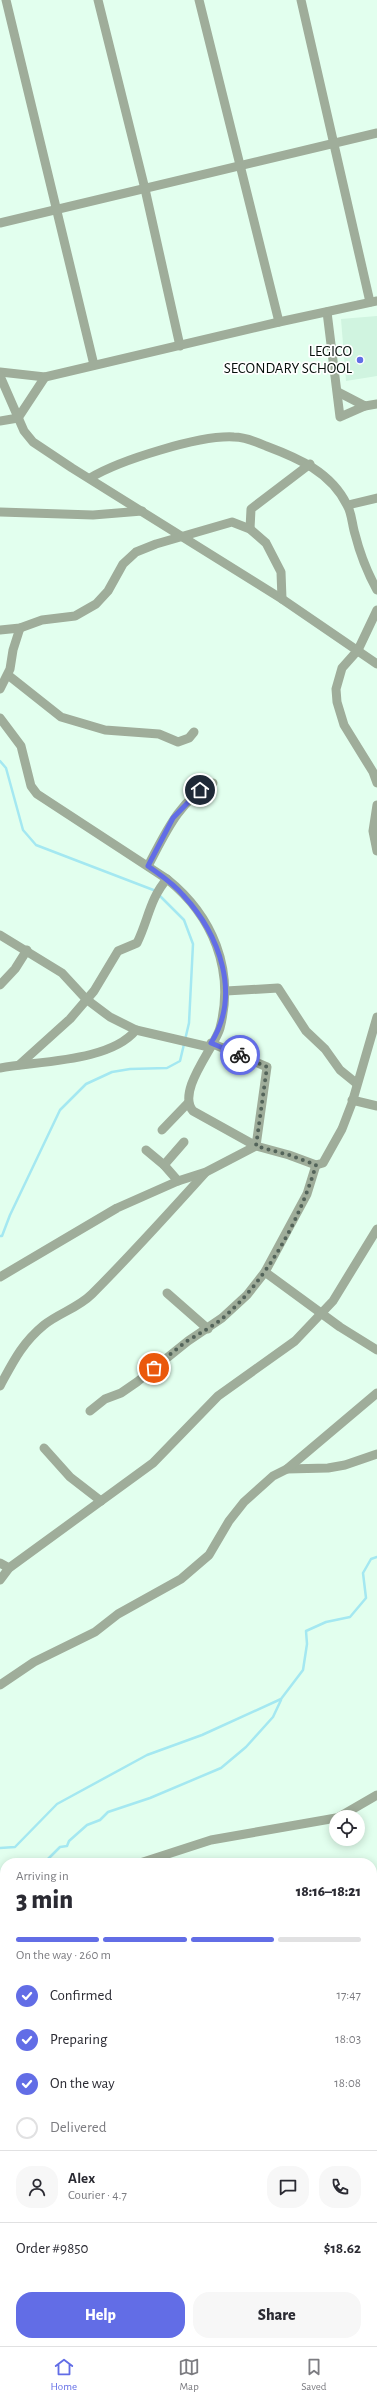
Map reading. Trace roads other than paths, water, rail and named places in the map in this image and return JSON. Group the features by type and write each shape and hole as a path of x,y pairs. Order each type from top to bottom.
{"street":[{"path":"6,0 94,365"},
{"path":"98,0 145,189 180,346"},
{"path":"199,0 239,166 279,322"},
{"path":"0,372 45,377 279,322 373,302 301,0"},
{"path":"0,223 377,133"},
{"path":"327,312 340,418 365,406 377,404"},
{"path":"0,376 24,431 33,442 72,468 282,598 377,664"},
{"path":"0,421 18,418 45,377"},
{"path":"338,392 365,406"},
{"path":"90,478 110,467 138,457 195,442 235,437 263,444 310,464 327,479 348,505 360,554 377,590"},
{"path":"250,529 251,509 310,464"},
{"path":"348,505 377,498"},
{"path":"0,512 93,515 142,511"},
{"path":"0,630 20,628 42,620 75,616 96,604 108,591 123,564 136,552 181,536 232,522 250,529 266,543 272,551 280,572 282,598"},
{"path":"377,610 358,650 342,668 338,677 337,702 344,725 373,772 377,783"},
{"path":"0,690 8,675 20,628"},
{"path":"8,675 41,700 55,713 70,720 105,730 159,734 178,742 189,738 194,732"},
{"path":"0,718 21,746 32,786 37,794 148,866 164,883 183,894 204,921 220,956 226,978 226,991 219,1030 210,1045 190,1091 188,1103 162,1130"},
{"path":"148,866 173,818 200,790 213,784"},
{"path":"377,805 373,831 377,851"},
{"path":"19,1065 56,1034 102,979 118,951 137,943 146,924 155,894 164,883"},
{"path":"0,936 27,950 62,973 86,999 110,1016 136,1030 177,1040 210,1045 267,1067 256,1146"},
{"path":"0,985 15,969 27,950"},
{"path":"226,991 278,988 306,1031 325,1049 340,1070 356,1082"},
{"path":"188,1103 192,1111 256,1146 289,1155 316,1165 323,1163 342,1129 377,1017"},
{"path":"0,1068 90,1054 123,1043 136,1030"},
{"path":"352,1100 377,1106"},
{"path":"164,1165 184,1142"},
{"path":"0,1277 100,1216 178,1181 206,1172 256,1146"},
{"path":"146,1150 164,1165 178,1181"},
{"path":"90,1411 105,1399 129,1389 188,1341 208,1329 247,1295 265,1272 307,1194 316,1165"},
{"path":"0,1386 16,1354 25,1343 45,1324 70,1311 93,1293 206,1172"},
{"path":"0,1580 9,1568 153,1463 186,1427 218,1396 290,1344 323,1313 333,1301 377,1229"},
{"path":"265,1272 323,1313 340,1327 377,1350"},
{"path":"167,1293 208,1329"},
{"path":"0,1685 34,1662 95,1632 118,1614 181,1579 209,1555 228,1521 248,1498 273,1476 287,1469 377,1393"},
{"path":"44,1448 64,1472 102,1501"},
{"path":"287,1469 339,1466 377,1454"},
{"path":"0,1563 9,1568"},
{"path":"351,1810 377,1795"},
{"path":"163,1858 210,1840 329,1819"}],"waterway":[{"path":"0,761 6,768 23,830 36,845 156,891"},
{"path":"0,1236 2,1236 10,1215 60,1110 86,1084 112,1072 130,1069 167,1068 180,1061 189,1023 193,944 184,920 159,895"},
{"path":"0,1848 15,1847 57,1804 147,1755 202,1735 281,1699 303,1670 307,1644 306,1631 326,1622 350,1617 366,1598 363,1573 371,1559 377,1557"},
{"path":"49,1858 60,1847 67,1846 69,1841 87,1825 100,1820 108,1812 150,1798 221,1768 246,1747 273,1717 281,1700"}],"place":[{"name":"LEGICO SECONDARY SCHOOL","path":"360,360"}]}
